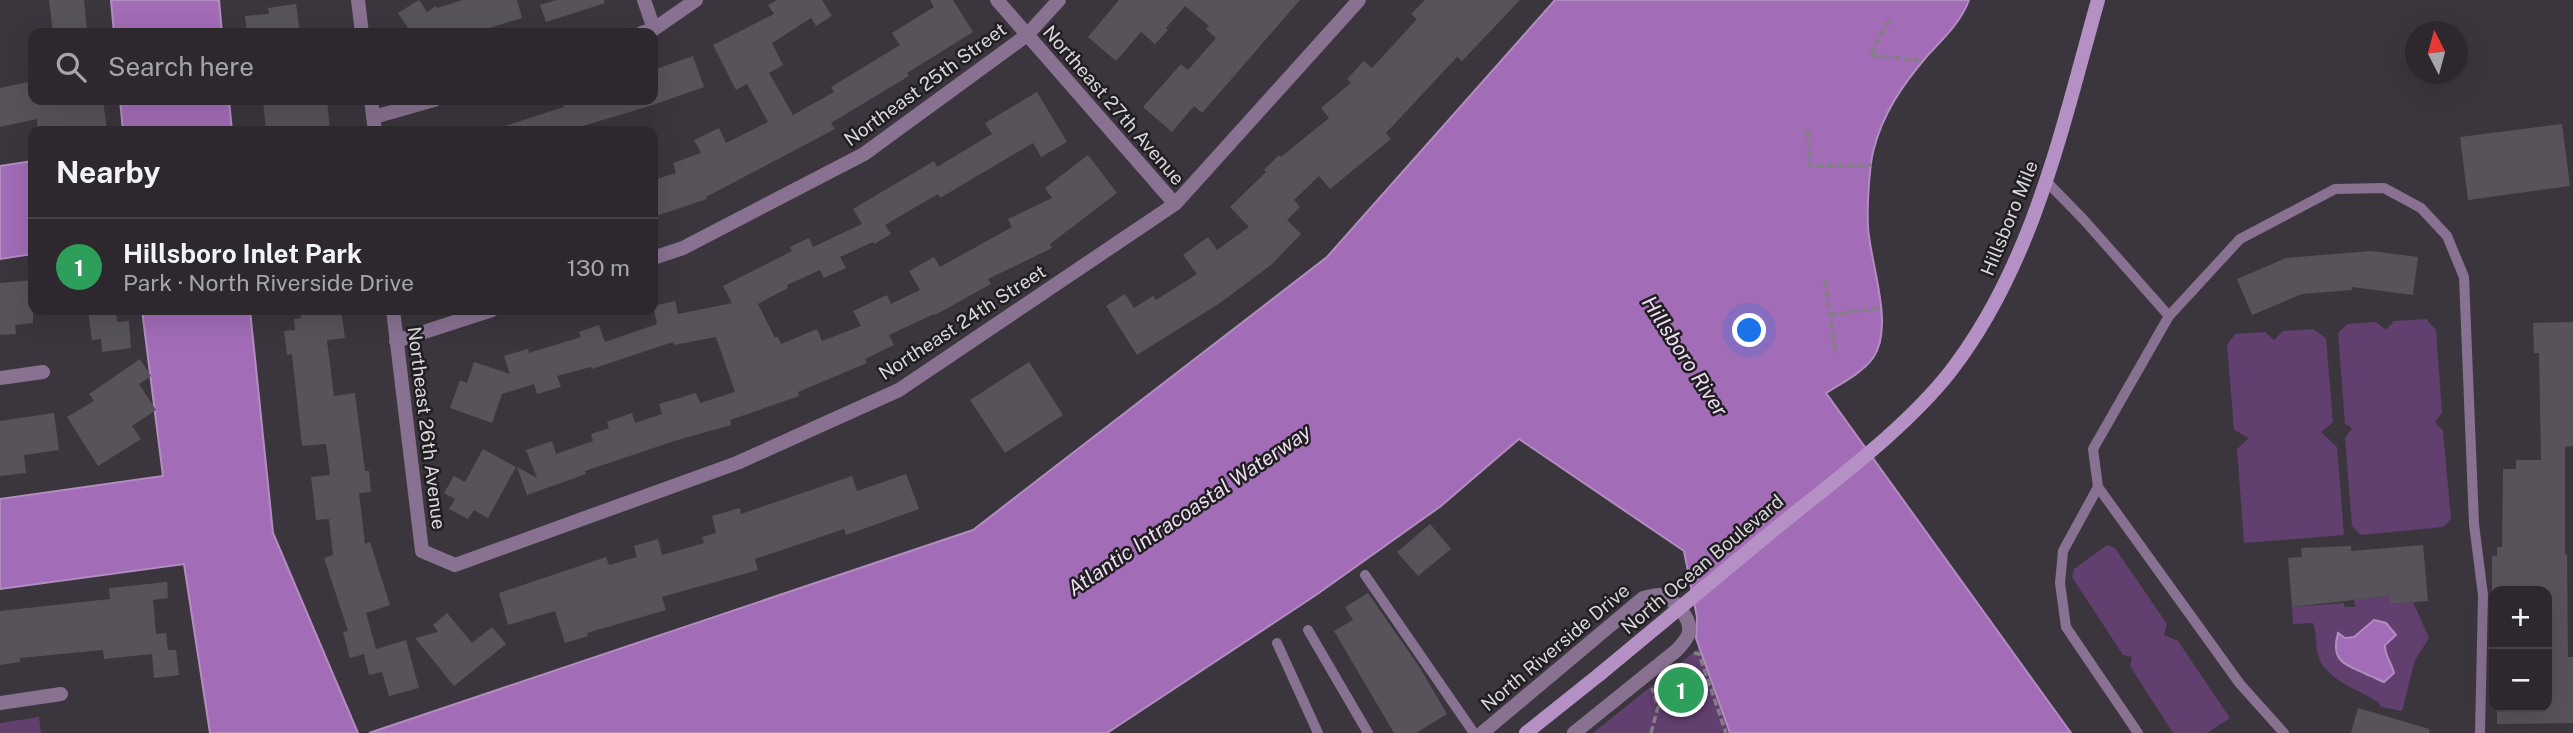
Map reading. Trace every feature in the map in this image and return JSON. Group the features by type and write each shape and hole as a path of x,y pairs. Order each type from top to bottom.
{"main road":[{"name":"Hillsboro Mile","path":"1902,423 1950,372 1986,317 2020,250 2047,182 2098,0"},
{"name":"North Ocean Boulevard","path":"1526,733 1902,423"}],"street":[{"path":"358,0 361,28"},
{"path":"644,0 648,28"},
{"path":"653,28 696,0"},
{"name":"Northeast 27th Avenue","path":"997,0 1175,204"},
{"name":"Northeast 25th Street","path":"658,256 683,248 864,154 1027,35 1059,0"},
{"name":"Northeast 24th Street","path":"422,551 455,565 737,463 899,390 1175,204 1359,0"},
{"path":"372,105 374,124 422,105"},
{"name":"Northeast 26th Avenue","path":"393,315 422,551"},
{"path":"396,341 477,315"},
{"path":"0,378 43,372"},
{"name":"North Riverside Drive","path":"1482,733 1643,598 1657,595 1666,597 1684,613 1689,631 1686,639 1677,650 1574,733"},
{"path":"0,703 61,694"}],"lane":[{"path":"2047,182 2169,316"},
{"path":"2284,733 2240,684 2098,487 2093,449 2169,316 2240,239 2335,190 2384,188 2421,208 2447,236 2464,277 2474,524 2483,595 2480,733"},
{"path":"2098,487 2063,551 2060,583 2066,626 2138,733"},
{"path":"1365,575 1474,733"},
{"path":"1308,630 1368,733"},
{"path":"1277,643 1318,733"}],"path":[{"path":"1889,20 1870,55 1923,61"},
{"path":"1807,130 1810,166 1872,165"},
{"path":"1825,280 1836,354"},
{"path":"1830,315 1880,308"},
{"path":"1691,652 1699,654 1726,733"},
{"path":"1648,680 1658,707 1651,733"}],"shaded area":[{"path":"2426,319 2436,330 2442,413 2435,422 2443,431 2451,519 2443,527 2361,535 2352,526 2345,438 2352,428 2345,424 2338,333 2347,324 2376,322 2386,330 2394,321"},
{"path":"2313,329 2326,338 2333,422 2321,432 2337,447 2344,535 2244,543 2237,449 2249,438 2234,430 2227,345 2235,334 2265,332 2274,340 2283,331"},
{"path":"2107,545 2115,548 2167,624 2164,635 2178,641 2230,718 2207,733 2173,733 2130,666 2132,657 2123,655 2072,577 2074,569"},
{"path":"2389,596 2390,604 2413,602 2429,638 2415,660 2402,711 2381,707 2378,702 2327,671 2318,655 2313,623 2293,624 2292,607 2344,603 2344,607 2355,607 2354,600"},
{"path":"1700,647 1730,733 1593,733"},
{"path":"39,717 41,733 0,733 0,723"}],"water":[{"path":"111,0 219,0 222,28 114,28"},
{"path":"1555,0 1969,0 1957,23 1902,88 1877,138 1870,168 1868,219 1882,312 1879,345 1873,358 1863,368 1826,393 2071,733 1730,733 1696,638 1697,617 1684,551 1519,439 1441,506 1316,595 1107,733 369,733 973,530 1327,257"},
{"path":"120,105 229,105 232,126 123,126"},
{"path":"28,162 28,255 0,259 0,166"},
{"path":"143,315 251,315 273,533 358,733 210,733 184,564 0,589 0,499 163,476"},
{"path":"2374,620 2386,623 2396,635 2385,645 2394,673 2384,682 2346,665 2336,650 2338,633 2345,638 2354,637"}],"building":[{"path":"49,0 84,0 87,28 52,28"},
{"path":"419,0 427,12 436,6 437,8 463,0 517,0 522,18 489,28 408,28 398,13"},
{"path":"557,0 604,0 605,3 546,22 540,5"},
{"path":"777,0 822,0 832,16 816,26 811,18 772,43 783,65 769,73 793,115 834,92 831,87 900,45 892,33 934,7 930,0 953,0 973,32 907,73 909,76 831,123 835,129 706,197 707,199 658,215 658,178 676,173 673,163 701,153 694,140 719,128 726,143 768,122 747,84 736,90 713,45 774,14 768,5"},
{"path":"1119,0 1300,0 1202,113 1194,106 1172,132 1143,107 1181,64 1188,70 1216,38 1206,29 1209,26 1185,6 1155,44 1141,32 1116,61 1088,37"},
{"path":"1425,0 1520,0 1462,61 1457,57 1386,133 1391,139 1330,189 1319,176 1294,200 1300,207 1287,220 1301,234 1271,265 1220,303 1137,355 1106,306 1125,294 1134,308 1153,296 1156,300 1197,274 1183,255 1208,237 1217,250 1249,227 1230,207 1266,172 1264,170 1279,155 1281,157 1329,118 1321,108 1351,83 1347,79 1364,61 1372,68 1417,19 1411,14"},
{"path":"296,4 299,28 246,28 245,16 269,14 268,8"},
{"path":"693,56 704,87 658,103 658,68"},
{"path":"28,82 28,105 104,105 106,126 38,126 37,119 0,127 0,88"},
{"path":"1037,92 1067,142 1041,157 1033,143 940,198 938,194 885,225 891,234 874,244 873,242 840,257 846,268 824,278 820,270 787,285 788,288 758,304 775,338 778,337 781,344 817,329 822,341 861,326 853,311 887,295 891,304 920,290 909,271 934,257 940,267 1012,227 1008,219 1052,198 1045,188 1088,155 1117,193 1050,244 1052,248 988,279 991,284 935,315 889,335 894,345 865,359 867,363 798,392 799,396 730,420 731,425 585,471 586,474 527,495 517,467 537,478 526,450 552,441 556,454 593,441 591,434 609,428 607,422 632,413 635,423 662,414 659,404 696,393 700,403 735,392 716,337 674,345 673,342 592,369 591,367 557,376 561,387 537,394 534,384 502,394 492,423 450,408 460,380 467,383 474,362 510,374 504,356 528,349 529,353 581,337 579,332 599,325 605,342 657,324 655,315 658,315 658,305 675,301 678,314 732,303 723,286 792,251 790,247 809,238 813,247 862,224 853,209 934,161 937,167 992,134 985,123"},
{"path":"263,105 327,105 330,126 266,126"},
{"path":"653,105 583,126 505,126 564,107"},
{"path":"2562,124 2570,186 2468,200 2460,137"},
{"path":"2371,251 2418,257 2413,295 2352,287 2352,290 2302,294 2252,315 2237,279 2286,258"},
{"path":"28,280 28,315 33,315 33,323 15,325 16,334 0,335 0,283"},
{"path":"89,315 116,315 117,322 129,321 131,348 102,352 101,339 92,340"},
{"path":"301,315 342,315 345,338 327,340 334,396 355,393 365,471 369,471 371,492 359,493 365,544 370,542 390,605 366,613 376,649 406,640 419,688 389,696 382,672 369,675 364,654 350,658 343,632 348,631 324,558 333,555 329,519 316,520 311,477 330,475 326,444 302,446 292,354 287,355 284,331 295,330 294,319 301,318"},
{"path":"2573,322 2573,446 2565,447 2565,554 2568,657 2573,657 2573,723 2497,724 2497,712 2552,712 2552,586 2492,586 2492,556 2497,556 2497,547 2502,547 2503,469 2516,469 2516,460 2541,460 2539,353 2534,353 2533,323"},
{"path":"140,359 151,376 139,384 156,410 132,426 141,439 98,466 67,417 94,401 89,394"},
{"path":"1029,362 1063,415 1005,453 970,400"},
{"path":"54,413 59,450 24,455 26,473 0,476 0,421"},
{"path":"483,449 516,467 488,518 474,510 468,519 449,509 455,499 444,493 454,476 465,482"},
{"path":"906,474 919,509 846,535 844,529 755,559 758,570 662,597 666,610 587,633 588,636 565,643 555,611 508,625 499,593 606,557 609,565 637,557 634,546 658,539 662,555 704,543 702,537 716,533 712,516 740,508 741,514 852,476 857,491"},
{"path":"1430,524 1451,549 1418,576 1397,552"},
{"path":"2423,545 2428,601 2390,604 2389,596 2292,607 2288,558 2302,557 2301,548 2351,546 2351,551"},
{"path":"167,582 168,598 153,600 156,634 166,633 168,650 176,650 179,675 154,678 152,654 104,659 103,650 20,658 20,662 0,665 0,611 110,599 109,588"},
{"path":"1368,593 1420,668 1447,714 1416,733 1394,733 1334,631 1353,620 1345,607"},
{"path":"447,613 472,643 492,627 506,644 454,686 415,638 438,632 433,625"},
{"path":"2358,708 2429,729 2429,733 2351,733"}],"place":[{"name":"Hillsboro Inlet Park","path":"1681,690"}],"water label":[{"name":"Hillsboro River","path":"1685,356"},
{"name":"Atlantic Intracoastal Waterway","path":"1189,510"}]}
